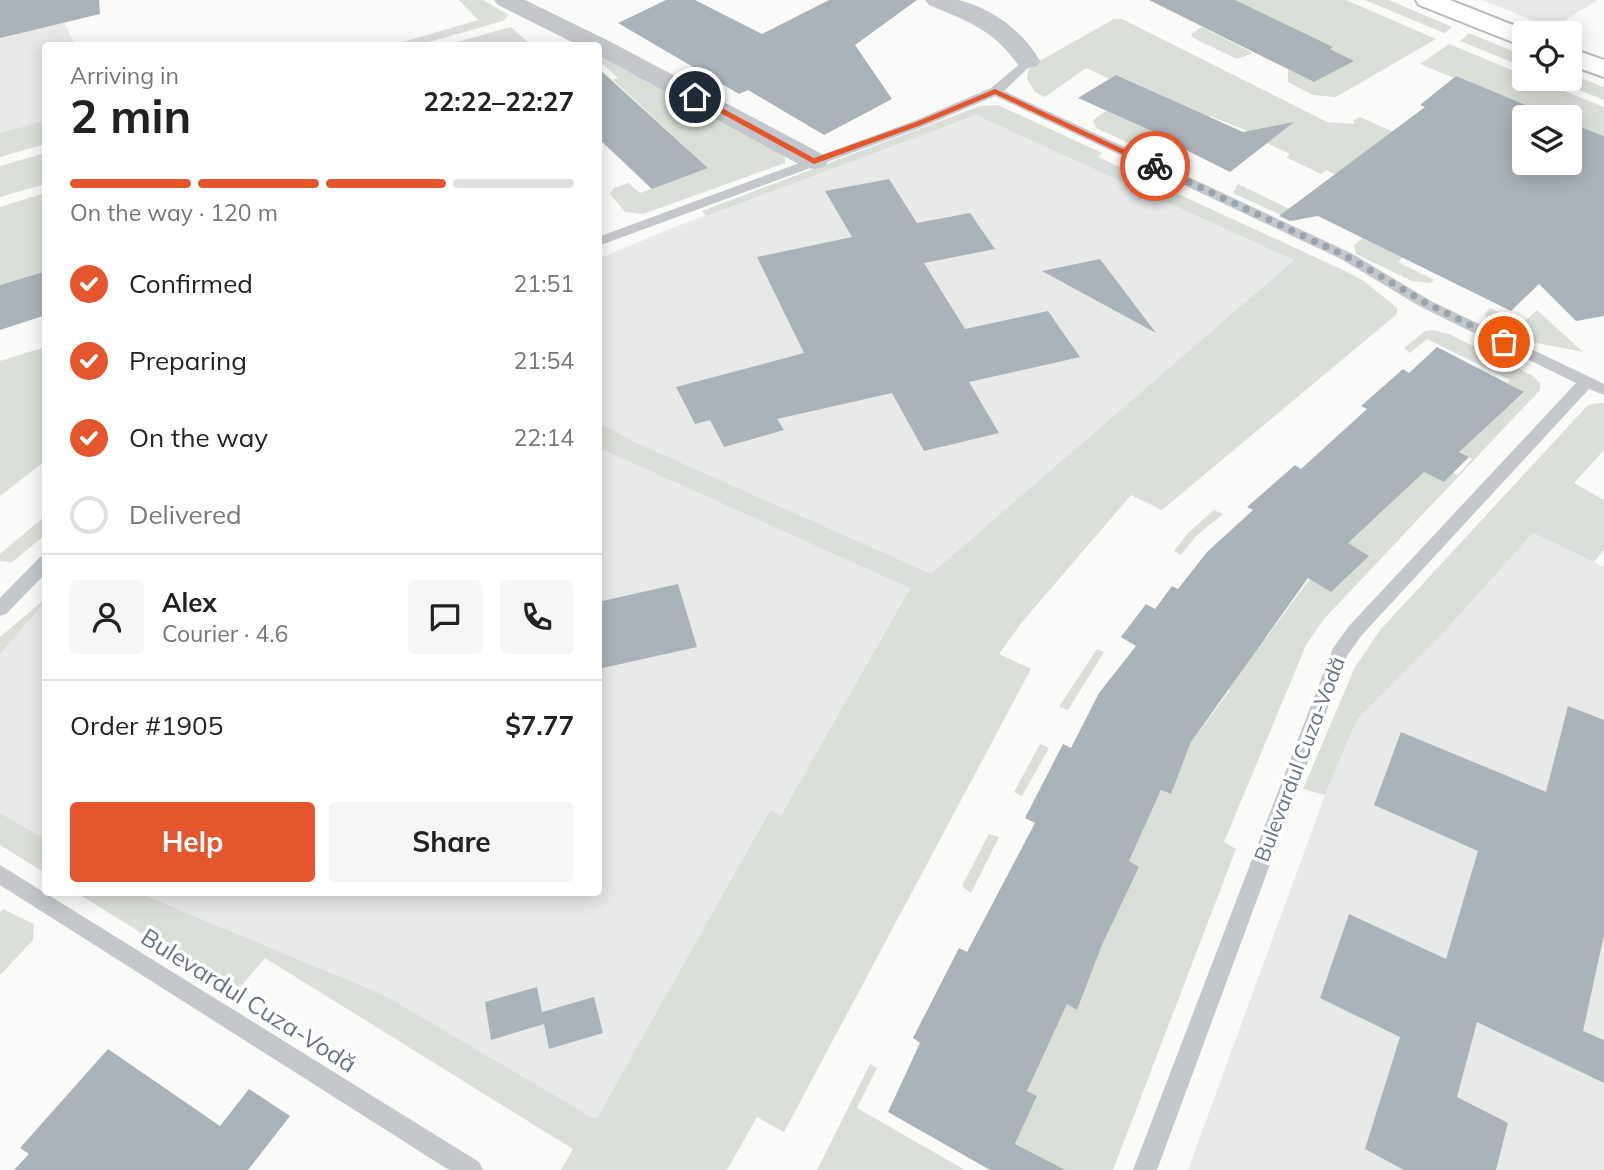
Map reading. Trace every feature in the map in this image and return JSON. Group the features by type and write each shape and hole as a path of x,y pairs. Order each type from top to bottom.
{"main road":[{"path":"1428,0 1512,33"},
{"path":"1582,61 1604,69"}],"street":[{"path":"506,0 592,42"},
{"path":"937,0 999,30 1017,43 1028,61"},
{"path":"602,47 814,161"}],"lane":[{"path":"602,240 918,124 995,91 1007,83 1028,61"},
{"name":"Bulevardul Cuza-Vodă","path":"995,91 1346,256 1426,303 1595,386 1355,631 1339,653 1145,1170"},
{"path":"0,609 12,600 42,566"},
{"name":"Bulevardul Cuza-Vodă","path":"0,874 471,1170"}],"shaded area":[{"path":"0,0 54,0 74,42 42,42 42,129 0,141"},
{"path":"459,0 483,0 508,15 503,21 429,42 403,42 478,20"},
{"path":"1235,0 1346,0 1436,39 1336,97 1313,95 1288,82 1288,69 1314,82 1353,61 1330,49 1332,47"},
{"path":"1365,0 1389,0 1452,27 1444,33"},
{"path":"1482,0 1598,0 1564,21 1534,21"},
{"path":"1114,19 1122,19 1327,122 1355,124 1353,121 1360,117 1593,222 1352,182 1326,170 1321,174 1286,157 1290,154 1267,143 1270,140 1210,116 1164,147 1192,161 1180,166 1096,128 1093,120 1141,86 1116,75 1110,79 1086,68 1045,97 1035,92 1027,79 1029,67"},
{"path":"511,27 528,42 457,42"},
{"path":"1202,27 1253,53 1237,59 1193,38 1191,34"},
{"path":"1469,33 1512,51 1512,62 1460,41"},
{"path":"1449,44 1512,70 1512,91 1564,91 1604,107 1604,136 1582,128 1582,105 1526,105 1420,64"},
{"path":"602,54 781,151 785,163 643,214 625,212 610,194 614,188 628,183 640,193 708,168 613,80 618,78 604,65"},
{"path":"1582,79 1604,87 1604,100 1582,91"},
{"path":"998,105 1102,153 1098,157 1343,270 1364,281 1397,308 1397,314 1162,510 1131,495 1022,622 999,654 1031,669 784,1132 757,1117 727,1170 561,1170 573,1149 265,958 236,992 82,896 146,896 384,995 596,1120 770,810 781,815 910,588 602,449 602,425 639,444 931,574 1294,260 976,115 706,216 702,211 980,106"},
{"path":"976,115 1295,259 931,575 639,444 602,425 602,257 672,228"},
{"path":"42,122 42,145 0,157 0,133"},
{"path":"42,154 42,185 0,197 0,166"},
{"path":"1238,184 1306,217 1294,221 1233,193"},
{"path":"42,194 42,272 0,285 0,207"},
{"path":"1363,238 1403,257 1398,262 1434,280 1430,283 1412,281 1356,254 1354,245"},
{"path":"1490,308 1523,323 1537,310 1583,352 1522,340 1487,320 1485,313"},
{"path":"1425,331 1449,334 1533,376 1540,383 1540,390 1324,619 1306,645 1224,842 1236,849 1113,1170 1017,1170 1015,1144 1037,1096 1027,1091 1067,1004 1077,1010 1102,945 1139,867 1129,861 1161,790 1171,794 1191,742 1230,690 1221,684 1257,634 1266,638 1340,538 1371,511 1378,515 1423,471 1444,482 1453,473 1458,475 1472,459 1457,450 1524,393 1507,383 1510,380 1427,339 1410,353 1404,348"},
{"path":"42,348 42,463 0,496 0,361"},
{"path":"1604,403 1604,450 1574,483 1604,500 1604,550 1594,562 1533,533 1444,632 1357,720 1325,795 1303,789 1355,667 1381,629 1588,405"},
{"path":"602,449 910,587 781,815 769,811 596,1121 384,995 146,896 602,896"},
{"path":"1214,510 1223,514 1196,536 1181,555 1174,551 1188,533"},
{"path":"42,519 42,537 12,562 0,561 0,554"},
{"path":"1533,533 1604,567 1604,1170 1188,1170 1325,795 1357,720 1444,632"},
{"path":"42,602 42,605 0,654 0,637"},
{"path":"42,605 42,837 0,813 0,654"},
{"path":"1097,649 1104,652 1068,710 1059,707"},
{"path":"1040,744 1049,748 1022,796 1014,792"},
{"path":"0,813 42,837 42,871 0,845"},
{"path":"989,834 999,837 971,893 962,886"},
{"path":"3,909 34,924 33,940 0,975 0,912"},
{"path":"870,1064 877,1068 857,1108 965,1170 817,1170"}],"building":[{"path":"0,0 99,0 100,14 0,38"},
{"path":"666,0 695,0 762,34 829,0 917,0 855,45 892,99 824,135 748,90 739,94 618,23"},
{"path":"1149,0 1235,0 1333,47 1330,49 1354,61 1314,82"},
{"path":"602,72 708,168 652,189 602,142"},
{"path":"1116,75 1243,132 1294,122 1230,172 1174,144 1179,143 1078,98"},
{"path":"1456,76 1526,105 1512,105 1512,175 1582,175 1582,128 1604,136 1604,316 1576,321 1539,284 1511,311 1318,216 1290,221 1279,216 1425,107 1420,105"},
{"path":"889,179 917,223 970,213 995,249 924,263 965,329 1048,311 1080,357 969,382 999,433 924,451 892,393 777,419 784,430 724,447 710,420 695,424 676,387 804,353 757,257 852,237 825,191"},
{"path":"1100,259 1156,333 1042,271"},
{"path":"42,272 42,316 0,330 0,285"},
{"path":"1437,347 1524,392 1459,452 1469,457 1444,482 1424,472 1348,543 1369,556 1331,592 1308,578 1191,742 1171,794 1161,790 1129,861 1139,867 1102,945 1077,1010 1067,1004 1027,1091 1037,1096 1015,1144 1065,1170 990,1170 888,1112 920,1043 913,1038 959,948 967,952 1035,823 1025,818 1063,744 1071,748 1099,693 1136,646 1121,637 1146,604 1155,609 1172,586 1178,589 1207,552 1253,510 1247,507 1295,465 1301,469 1367,409 1361,406 1403,369 1409,373"},
{"path":"678,584 697,647 602,668 602,601"},
{"path":"1568,706 1604,720 1604,935 1583,1031 1604,1040 1604,1083 1477,1022 1457,1097 1508,1123 1496,1170 1404,1170 1365,1149 1400,1037 1320,998 1349,914 1446,959 1478,851 1374,805 1401,732 1546,792"},
{"path":"537,987 542,1012 594,997 603,1033 549,1049 544,1024 491,1040 485,1002"},
{"path":"108,1049 220,1126 249,1089 290,1116 248,1170 14,1170 29,1154 20,1148"}],"way so far":[{"path":"1155,166 1346,256 1385,276 1426,303 1504,342"}],"route":[{"path":"695,97 814,161 918,124 995,91 1155,166"}]}
